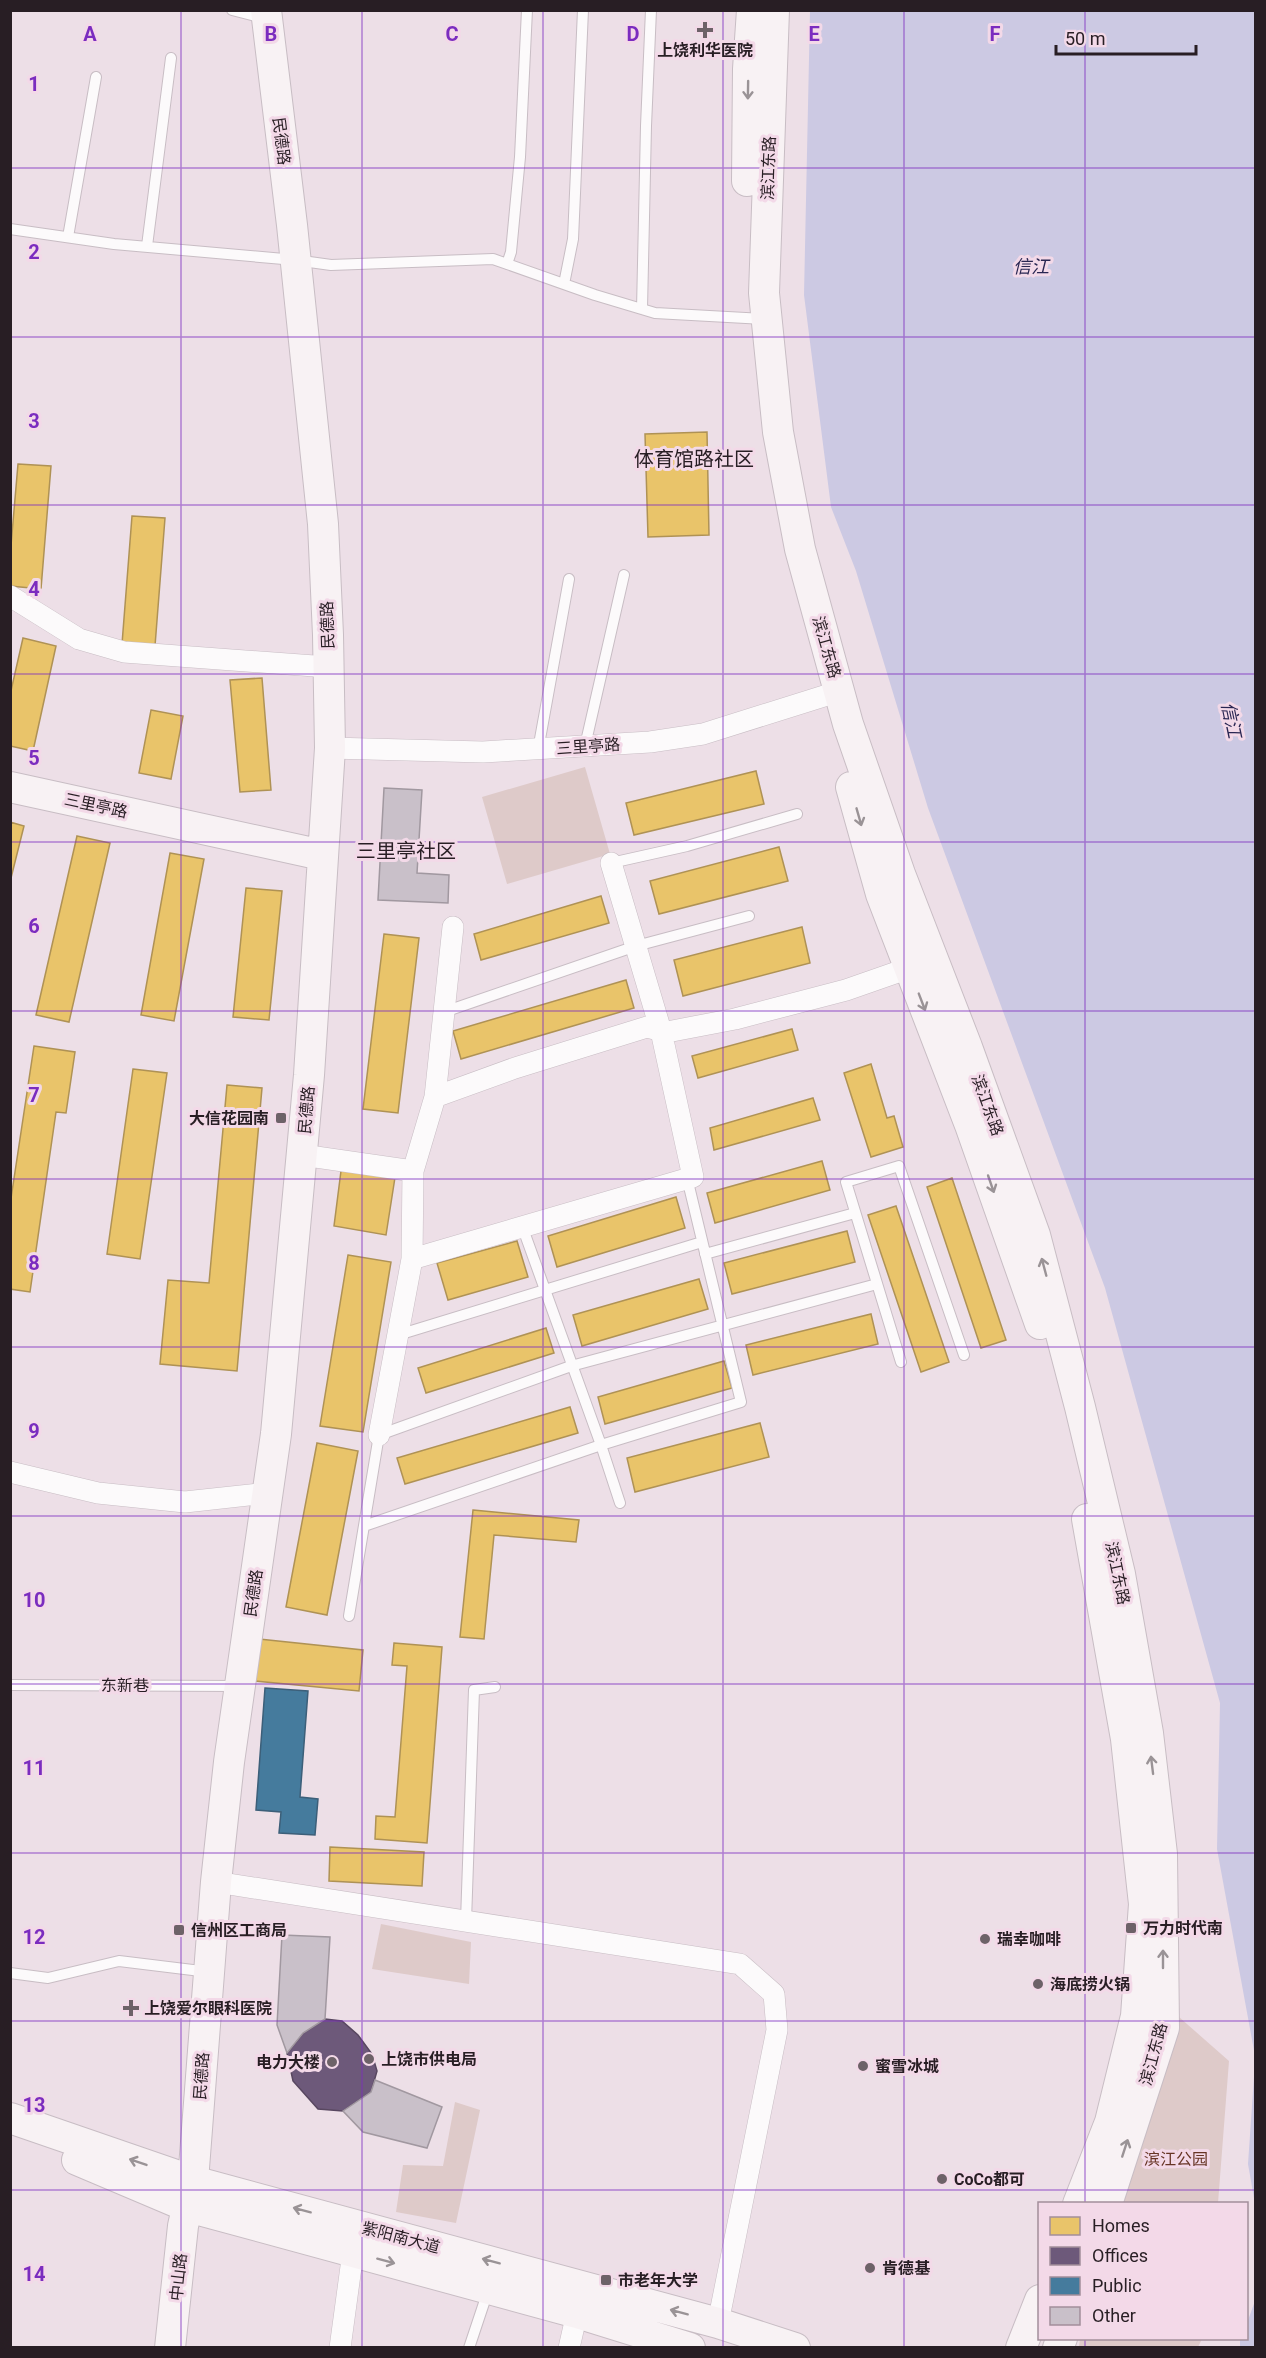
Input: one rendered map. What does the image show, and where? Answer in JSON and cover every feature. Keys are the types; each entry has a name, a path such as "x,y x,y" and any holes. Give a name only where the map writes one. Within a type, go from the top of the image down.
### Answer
{"main road":[{"name":"滨江东路","path":"752,10 748,69 746,247 759,319 760,434 781,551 832,693 881,894 970,1125 1042,1328 1089,1527 1126,1739 1144,1904 1136,2016 1110,2122 1079,2202"},
{"name":"滨江东路","path":"759,319 764,293 774,10"},
{"name":"民德路","path":"190,2194 216,1882 240,1686 276,1434 309,1075 330,748 323,524 266,15"},
{"name":"滨江东路","path":"832,693 848,724 900,874 967,1047 1035,1235 1080,1407 1117,1563 1134,1654 1148,1733 1162,1854 1164,2028 1108,2202"},
{"name":"三里亭路","path":"10,787 322,855"},
{"name":"紫阳南大道","path":"10,2118 190,2194 718,2323 795,2348"},
{"name":"紫阳南大道","path":"10,2132 353,2252 578,2313 690,2348"},
{"name":"中山路","path":"170,2348 183,2226 190,2194"},
{"path":"1021,2348 1038,2305"}],"street":[{"path":"10,596 79,639 124,652 328,667"},
{"name":"三里亭路","path":"330,748 483,752 650,742 703,734 832,693"},
{"path":"412,1259 693,1177 661,1031 611,863"},
{"path":"379,1435 412,1259 413,1171 435,1097 453,927"},
{"path":"435,1097 515,1068 647,1027 667,1032 735,1019 846,990 909,969"},
{"path":"302,1155 413,1171"},
{"path":"10,1472 98,1493 185,1502 267,1492"},
{"path":"216,1882 740,1964 774,1994 777,2030 718,2323"},
{"path":"340,2348 353,2252"},
{"path":"569,2348 578,2313"}],"lane":[{"path":"232,10 266,15"},
{"path":"507,264 511,252 520,157 526,10"},
{"path":"564,284 573,239 583,10"},
{"path":"642,309 651,10"},
{"path":"147,246 171,58"},
{"path":"68,237 96,77"},
{"path":"10,229 331,265 493,259 655,313 759,319"},
{"path":"585,746 624,574"},
{"path":"538,750 569,579"},
{"path":"611,863 687,846 797,814"},
{"path":"444,1012 636,946 749,916"},
{"path":"900,1362 846,1182 899,1166 964,1355"},
{"path":"364,1526 601,1445 741,1402 687,1179"},
{"path":"705,1254 855,1213"},
{"path":"522,1226 620,1503"},
{"path":"398,1335 702,1242"},
{"path":"349,1616 379,1435 571,1366 877,1284"},
{"name":"东新巷","path":"10,1685 240,1686"},
{"path":"465,1921 474,1690 495,1686"},
{"path":"10,1973 48,1978 119,1961 209,1972"},
{"path":"470,2348 488,2289"}],"green space":[{"path":"585,767 610,854 507,884 482,797"},
{"path":"381,1924 471,1942 469,1984 372,1969"},
{"name":"滨江公园","path":"1179,2017 1229,2061 1218,2202 1117,2202"},
{"path":"455,2102 480,2110 456,2223 396,2212 403,2165 443,2166"},
{"path":"1080,2340 1202,2340 1198,2347 1079,2347"}],"water":[{"name":"信江","path":"810,11 1255,11 1255,2056 1217,1849 1220,1703 1105,1288 928,808 856,571 831,507 804,295"},
{"path":"1255,2062 1255,2204 1248,2164"},
{"path":"1255,2301 1255,2347 1240,2347 1240,2340 1248,2340 1248,2320"}],"building: Homes":[{"path":"707,432 709,535 648,537 645,434"},
{"path":"18,464 51,466 41,589 10,586 10,557"},
{"path":"132,516 165,518 155,646 122,644"},
{"path":"23,638 56,646 33,751 10,746 10,695"},
{"path":"262,678 271,790 240,792 230,680"},
{"path":"151,710 183,716 171,779 139,773"},
{"path":"756,771 764,804 634,835 626,803"},
{"path":"10,822 24,826 10,882"},
{"path":"77,836 110,843 69,1022 36,1015"},
{"path":"779,847 788,881 659,914 650,881"},
{"path":"170,853 204,859 174,1021 141,1015"},
{"path":"246,888 282,891 269,1020 233,1017"},
{"path":"601,896 609,923 481,960 474,934"},
{"path":"802,927 810,963 683,996 674,960"},
{"path":"384,934 419,938 398,1113 363,1109"},
{"path":"626,980 634,1008 461,1059 453,1031"},
{"path":"792,1029 798,1050 698,1078 692,1056"},
{"path":"34,1046 75,1052 66,1113 56,1112 30,1292 10,1289 10,1205"},
{"path":"871,1064 887,1118 894,1116 903,1147 871,1157 844,1073"},
{"path":"133,1069 167,1073 140,1259 107,1254"},
{"path":"227,1085 262,1088 237,1371 160,1364 168,1280 209,1283"},
{"path":"813,1098 820,1120 714,1150 710,1128"},
{"path":"822,1161 830,1190 715,1223 707,1193"},
{"path":"342,1163 396,1171 386,1235 334,1226"},
{"path":"952,1178 1006,1340 981,1348 927,1187"},
{"path":"676,1197 685,1228 557,1267 548,1236"},
{"path":"896,1206 949,1362 921,1372 868,1215"},
{"path":"847,1231 855,1262 732,1294 724,1263"},
{"path":"517,1241 528,1277 448,1300 437,1263"},
{"path":"348,1255 391,1262 363,1432 320,1426"},
{"path":"699,1279 708,1309 582,1346 573,1315"},
{"path":"871,1314 878,1344 753,1375 746,1345"},
{"path":"546,1328 554,1353 426,1393 418,1368"},
{"path":"724,1361 732,1388 605,1424 598,1397"},
{"path":"570,1407 578,1433 405,1484 397,1458"},
{"path":"760,1423 769,1457 635,1492 627,1458"},
{"path":"317,1443 358,1451 327,1615 286,1607"},
{"path":"473,1510 579,1520 576,1542 494,1535 484,1639 460,1637"},
{"path":"259,1639 363,1650 359,1691 255,1681"},
{"path":"394,1643 442,1647 427,1843 375,1839 376,1816 395,1817 407,1666 392,1665"},
{"path":"330,1847 424,1852 422,1886 329,1881"}],"building: Offices":[{"name":"电力大楼","path":"325,2019 342,2021 358,2035 372,2054 377,2071 371,2092 343,2111 318,2109 293,2081 287,2053 303,2033"}],"building: Public":[{"path":"265,1688 308,1691 300,1797 318,1799 315,1835 279,1833 281,1812 256,1810"}],"building: Other":[{"path":"384,788 422,790 417,873 449,875 448,903 378,900"},
{"path":"282,1935 330,1937 325,2019 303,2033 287,2053 277,2025"},
{"path":"375,2080 442,2107 427,2148 363,2132 343,2111 371,2092"}],"place":[{"name":"上饶利华医院","path":"705,30"},
{"name":"大信花园南","path":"281,1118"},
{"name":"万力时代南","path":"1131,1928"},
{"name":"信州区工商局","path":"179,1930"},
{"name":"瑞幸咖啡","path":"985,1939"},
{"name":"海底捞火锅","path":"1038,1984"},
{"name":"上饶爱尔眼科医院","path":"131,2008"},
{"name":"上饶市供电局","path":"369,2059"},
{"name":"电力大楼","path":"332,2062"},
{"name":"蜜雪冰城","path":"863,2066"},
{"name":"CoCo都可","path":"942,2179"},
{"name":"肯德基","path":"870,2268"},
{"name":"市老年大学","path":"606,2280"}],"district":[{"name":"体育馆路社区","path":"694,459"},
{"name":"三里亭社区","path":"406,851"}]}
